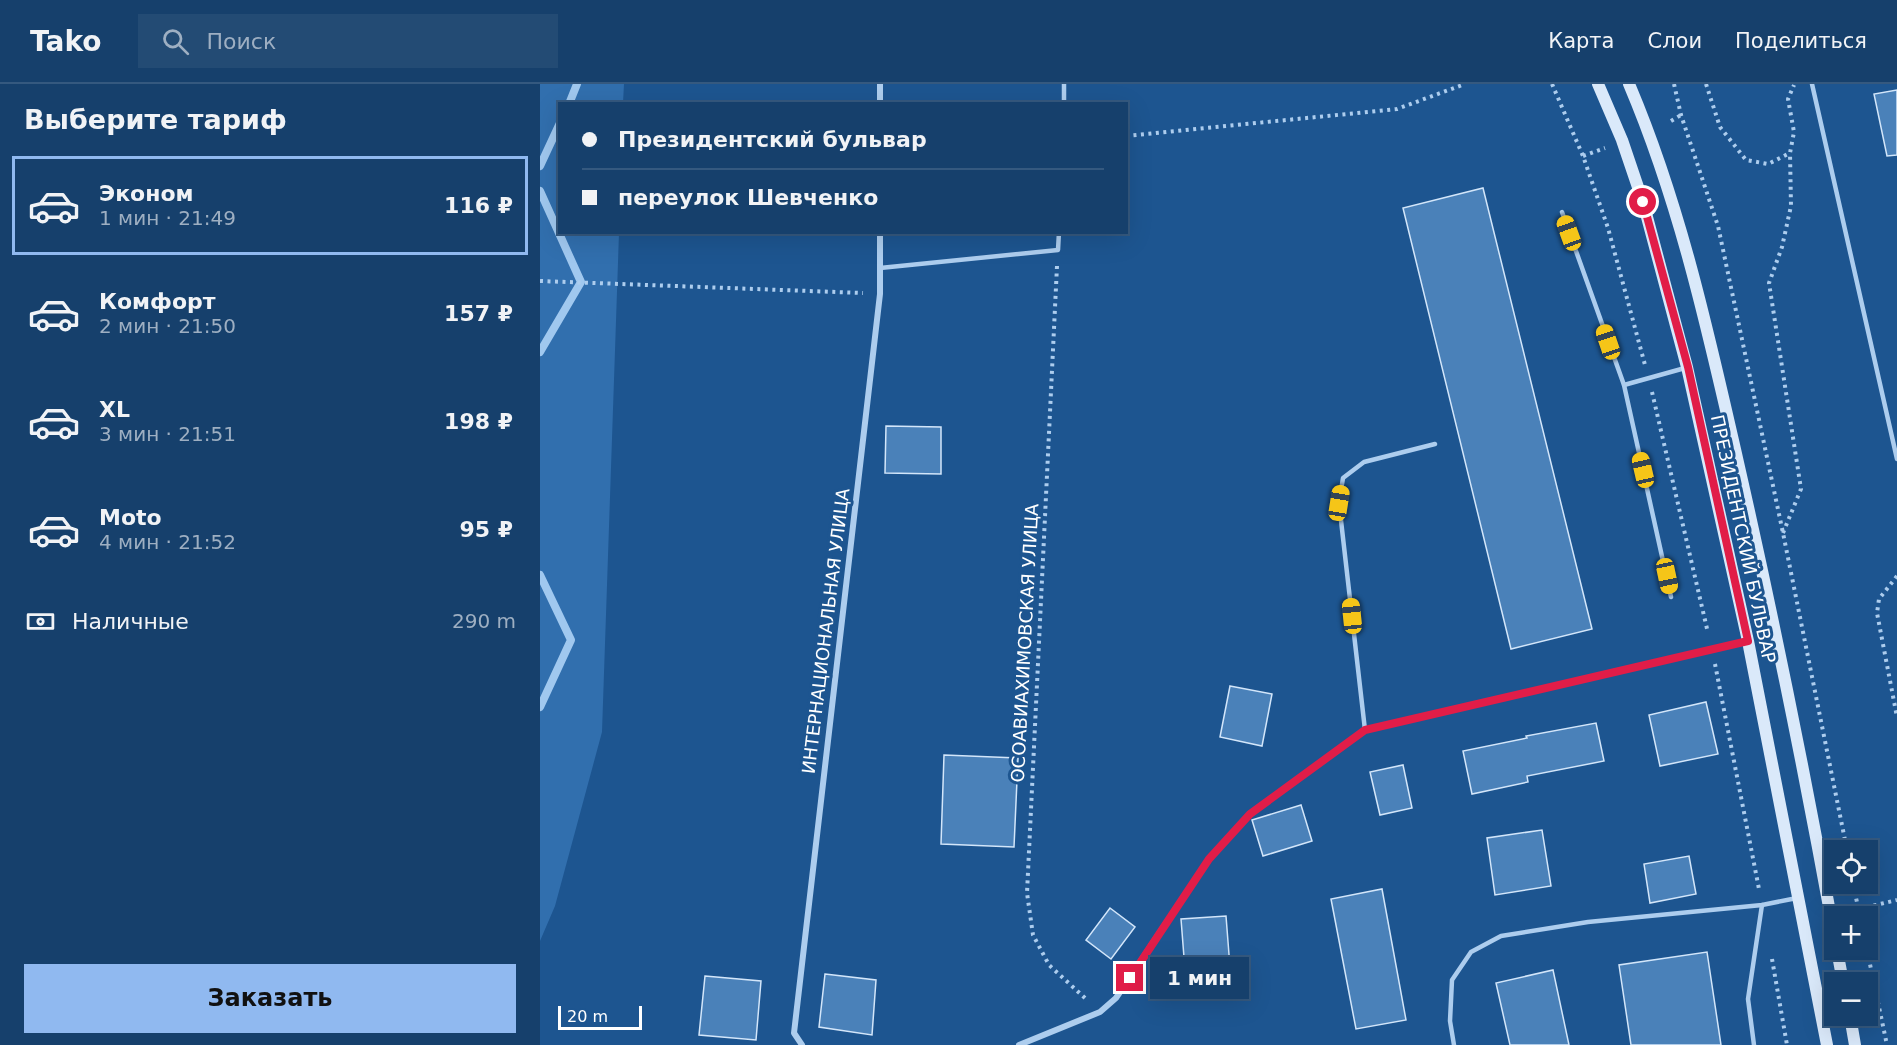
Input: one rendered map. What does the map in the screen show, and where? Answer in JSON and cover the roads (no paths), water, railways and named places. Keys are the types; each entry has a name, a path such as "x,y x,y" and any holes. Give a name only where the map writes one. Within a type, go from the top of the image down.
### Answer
{"main road":[{"name":"ПРЕЗИДЕНТСКИЙ БУЛЬВАР","path":"1598,84 1622,140 1643,202 1688,367 1748,641 1800,897 1827,1045"},
{"name":"ПРЕЗИДЕНТСКИЙ БУЛЬВАР","path":"1629,84 1668,188 1711,346 1768,594 1829,906"},
{"path":"1852,1026 1855,1045"}],"street":[{"path":"880,84 880,102"},
{"name":"ИНТЕРНАЦИОНАЛЬНАЯ УЛИЦА","path":"802,1045 794,1033 880,294 880,234"},
{"path":"1019,1045 1100,1012 1116,998 1209,859 1250,814 1365,730 1748,641"}],"lane":[{"path":"1064,84 1064,102"},
{"path":"1812,84 1897,459"},
{"path":"1562,212 1624,385 1671,597"},
{"path":"880,268 1058,250 1059,234"},
{"path":"1624,385 1688,367"},
{"path":"1365,730 1339,503 1343,478 1364,462 1435,444"},
{"path":"1454,1045 1450,1021 1452,980 1471,952 1501,936 1588,922 1762,905 1800,897"},
{"path":"1754,1045 1748,999 1762,905"}],"waterway":[{"path":"570,102 577,84"},
{"path":"540,166 558,127"},
{"path":"540,191 558,231"},
{"path":"540,352 581,282 559,234"},
{"path":"540,575 571,640 540,707"}]}
